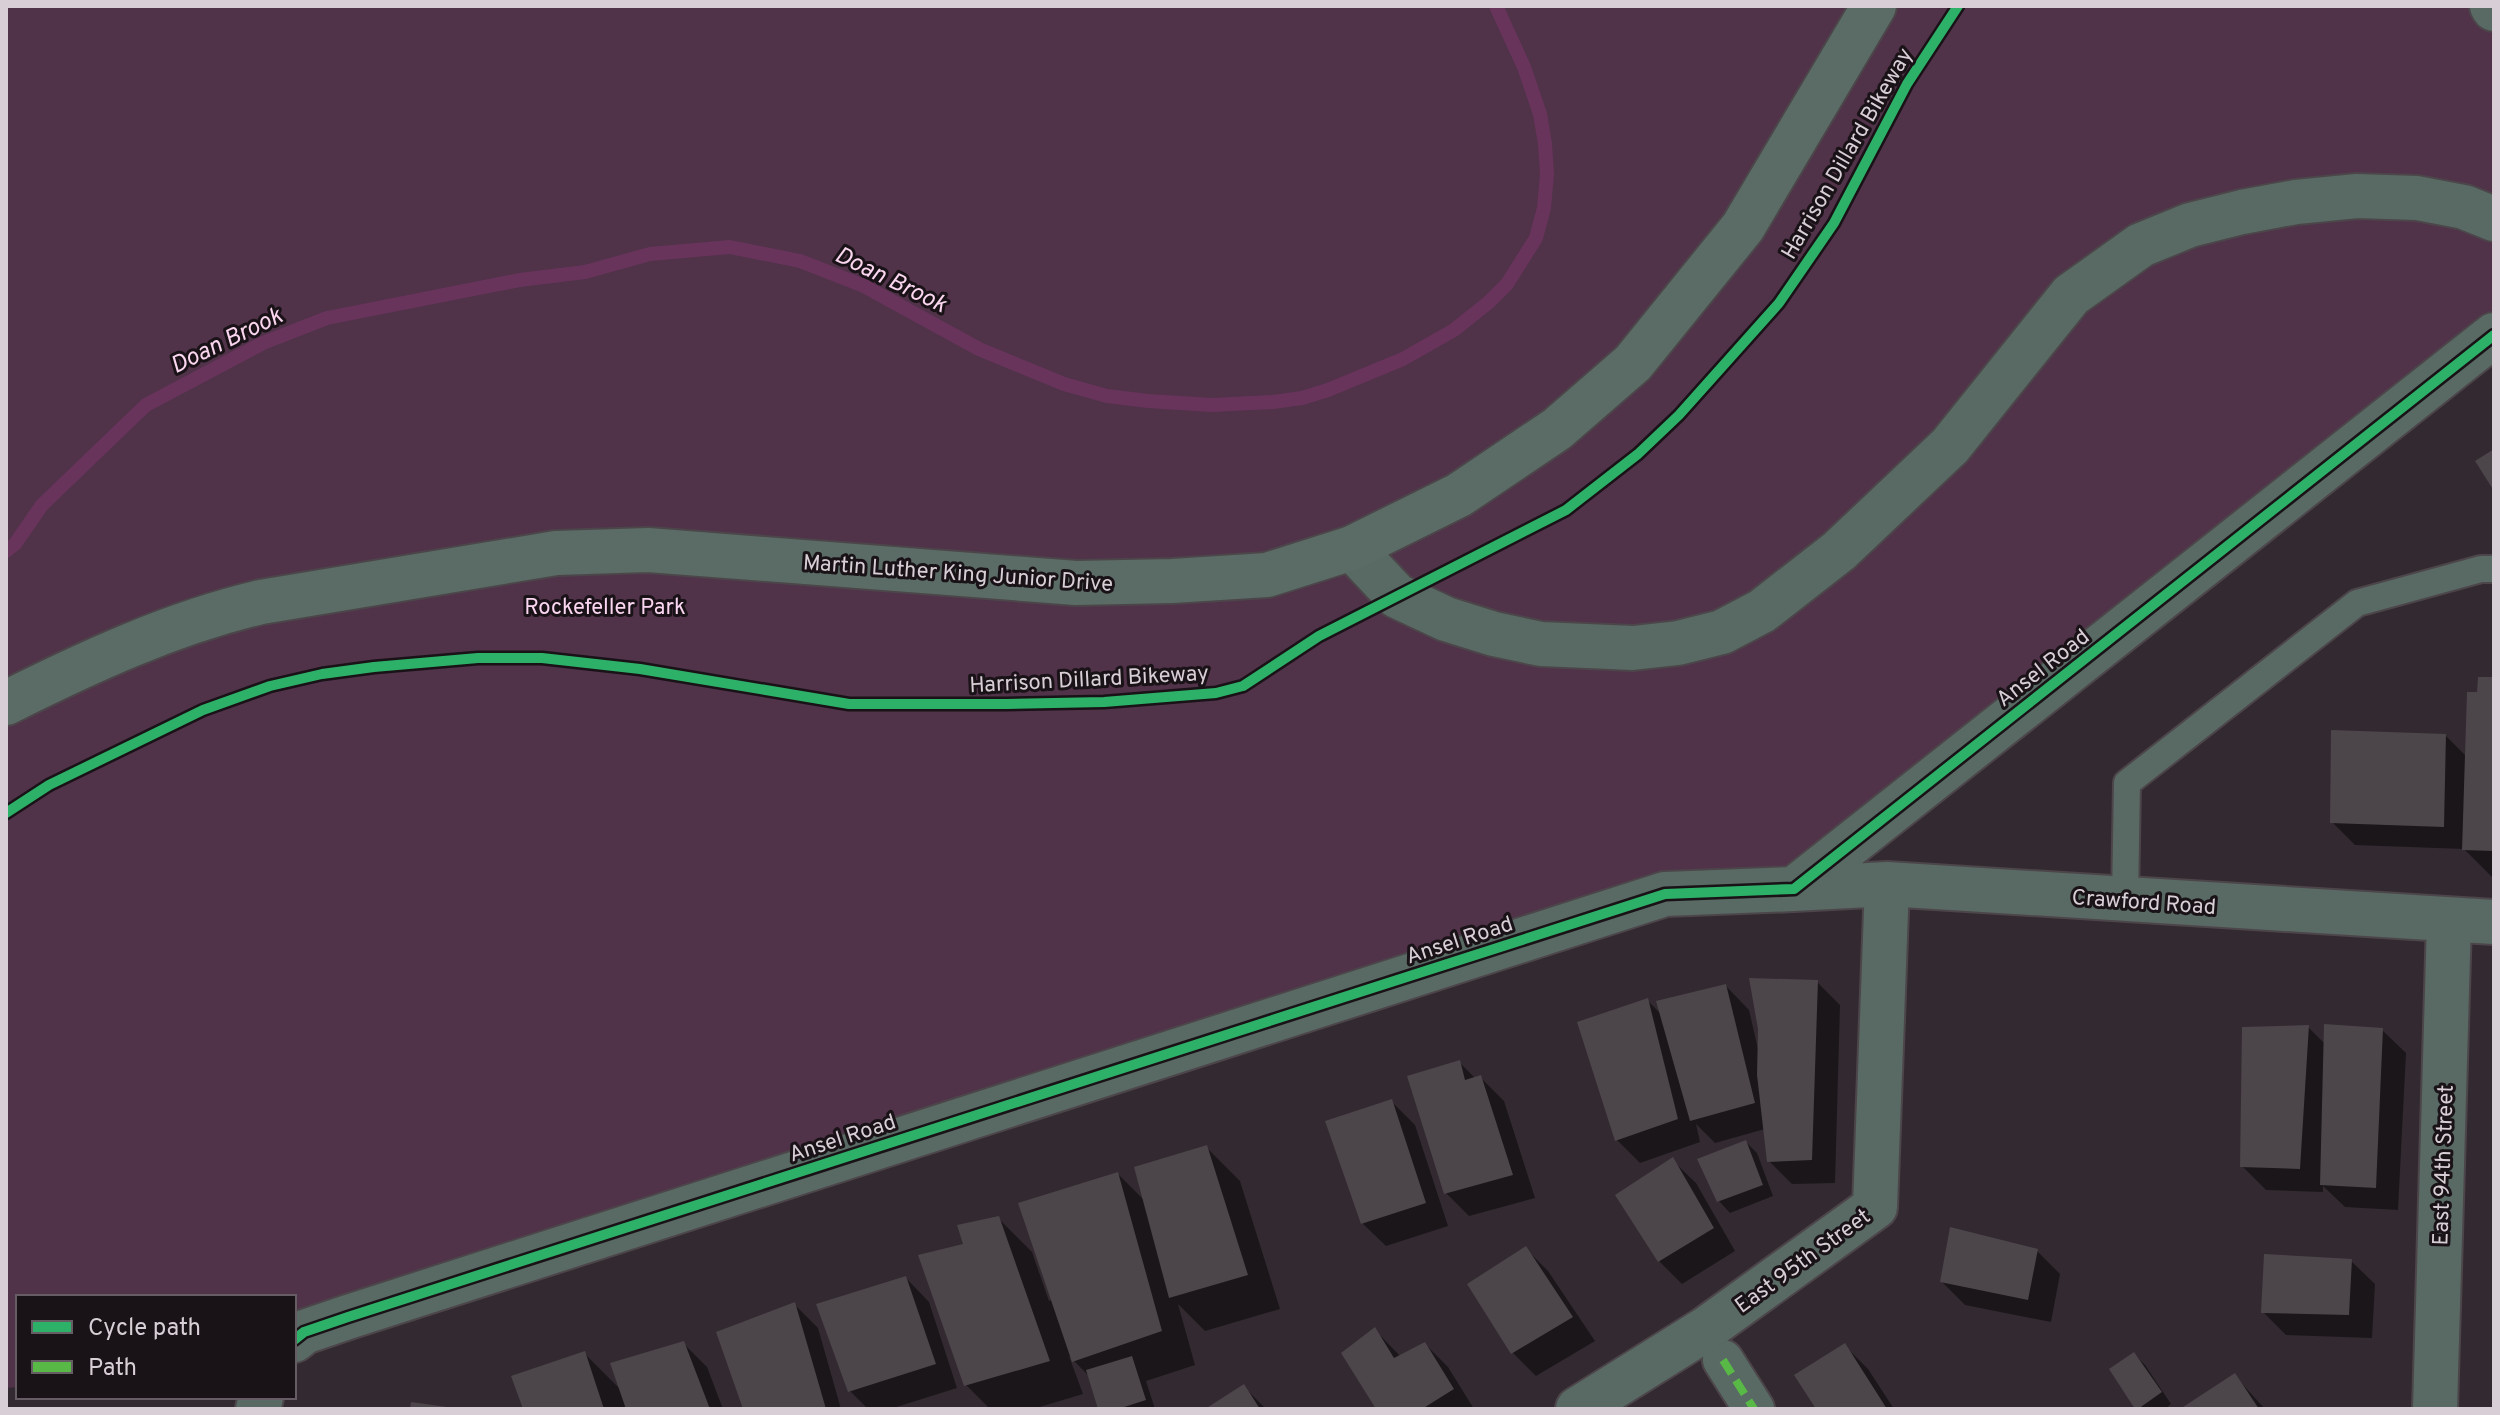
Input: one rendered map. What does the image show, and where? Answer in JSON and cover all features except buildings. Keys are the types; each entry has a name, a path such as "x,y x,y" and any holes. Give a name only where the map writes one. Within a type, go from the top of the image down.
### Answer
{"main road":[{"name":"Martin Luther King Junior Drive","path":"6,703 84,665 214,613 305,594 556,553 648,550 1076,583 1267,575 1352,548 1459,495 1557,429 1633,363 1743,227 1874,6"}],"street":[{"path":"1352,548 1397,596 1446,619 1494,634 1541,644 1633,648 1678,643 1722,632 1762,611 1839,551 1950,446 2071,295 2141,245 2190,225 2242,212 2296,202 2357,196 2417,198 2464,207 2494,219"},
{"name":"Ansel Road","path":"296,1338 304,1332 348,1317 1665,894 1794,889 2494,335"},
{"name":"Crawford Road","path":"1794,889 1887,884 2494,922"},
{"name":"East 95th Street","path":"1578,1409 1706,1329 1875,1207 1887,884"},
{"name":"East 94th Street","path":"2435,1409 2449,921"},
{"path":"1723,1360 1754,1409"}],"lane":[{"path":"2125,900 2127,783 2357,603 2481,569 2494,569"}],"green space":[{"name":"Rockefeller Park","path":"6,6 2494,6 2494,324 1794,889 1665,894 296,1339 296,1295 16,1295 16,1387 6,1388"}],"waterway":[{"name":"Doan Brook","path":"6,551 15,544 42,505 146,405 263,343 327,318 520,280 585,272 650,254 730,247 800,261 864,286 979,349 1064,384 1107,396 1212,405 1273,402 1328,390 1403,359 1454,330 1507,284 1536,238 1544,208 1547,174 1540,114 1524,67 1496,6"}],"marked path":[{"path":"1723,1360 1754,1409"}],"cycle path":[{"name":"Harrison Dillard Bikeway","path":"6,813 49,785 203,710 270,686 322,674 374,667 478,658 542,658 640,669 849,704 1104,702 1216,693 1243,686 1319,636 1566,510 1638,454 1679,415 1779,303 1834,223 1907,84 1958,6"},
{"path":"296,1338 304,1332 348,1317 1665,894 1794,889 2494,335"}]}
